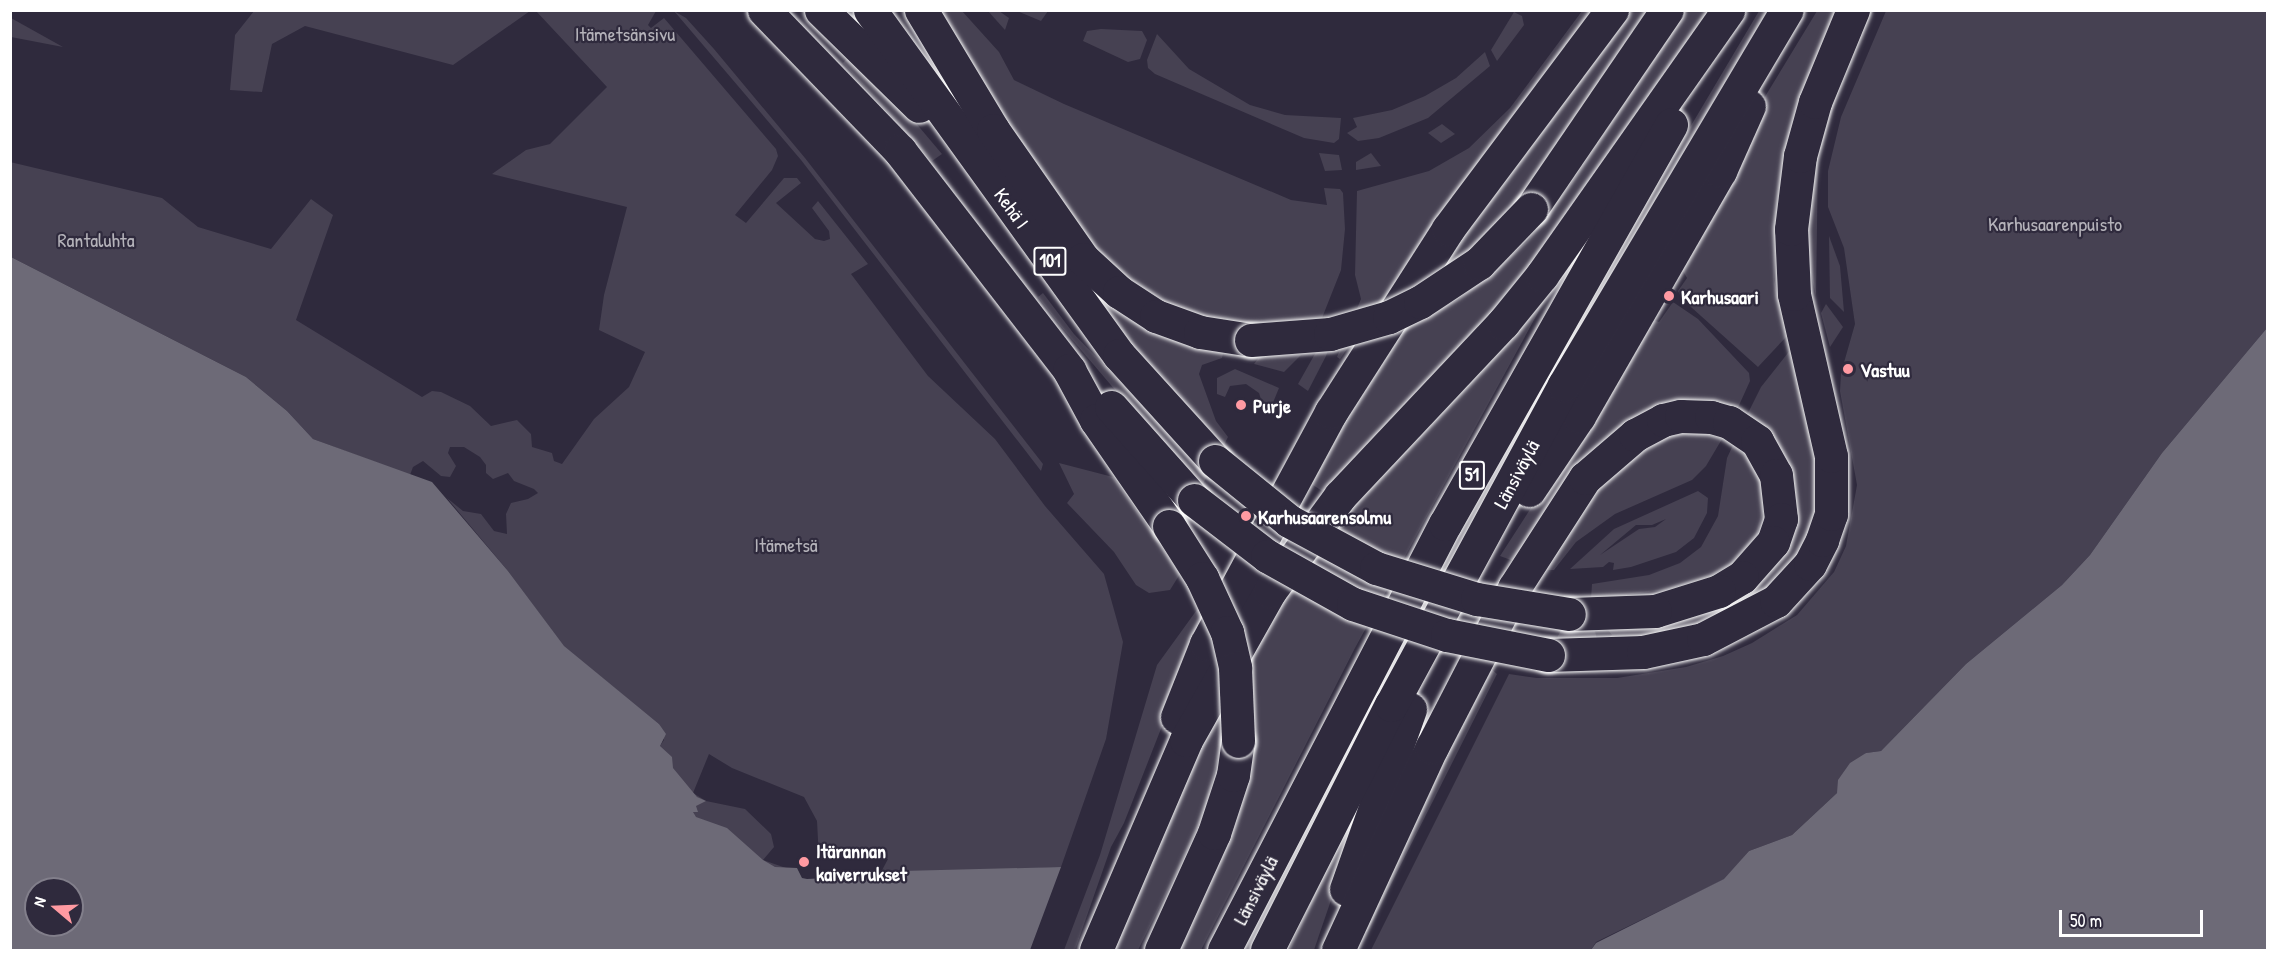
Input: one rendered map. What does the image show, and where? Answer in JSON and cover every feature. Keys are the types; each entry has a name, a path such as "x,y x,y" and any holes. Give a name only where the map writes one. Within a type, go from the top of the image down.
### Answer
{"highway":[{"name":"101","path":"764,10 900,151 1069,370"},
{"path":"821,10 877,62 914,104 946,117"},
{"name":"Kehä I","path":"870,10 1119,355 1160,401 1215,461 1289,520 1376,568 1477,599 1569,614 1655,611 1719,591 1743,577 1773,542 1781,519 1781,495 1768,455 1744,431 1711,417 1663,420 1635,435 1585,478 1564,507 1514,588 1432,747 1338,951"},
{"path":"898,10 993,130 1083,259 1119,292 1178,326 1251,340 1330,334 1389,317 1420,302 1479,263 1531,209 1667,10"},
{"path":"921,10 993,130"},
{"path":"1089,951 1206,644 1330,412 1448,229 1612,10"},
{"path":"1096,951 1186,740 1270,591 1340,496 1503,323 1542,275 1728,10"},
{"name":"Länsiväylä","path":"1224,951 1445,524 1624,205 1740,10"},
{"path":"1324,951 1396,744 1428,670 1509,521 1579,416 1720,171 1773,60 1789,10"},
{"name":"Länsiväylä","path":"1267,951 1391,705 1564,385 1789,10"},
{"path":"1069,370 1110,406 1194,501 1267,556 1353,604 1446,635 1548,656 1643,652 1703,639 1752,615 1792,586 1810,564 1831,514 1831,456 1794,294 1791,229 1800,156 1815,102 1853,10"},
{"path":"1069,370 1096,420 1202,578 1227,632 1235,668 1238,741 1233,775 1214,833 1161,951"}],"green space":[{"path":"1017,10 1048,11 1041,21"},
{"path":"254,11 530,11 453,65 305,26 272,44 262,92 230,90 235,35"},
{"name":"Itämetsä","path":"536,11 656,11 648,25 651,28 664,18 776,149 778,156 772,170 735,215 746,223 784,178 797,178 801,183 776,203 815,239 824,241 830,239 829,231 812,208 818,201 868,264 851,274 928,376 995,439 1045,506 1104,574 1123,642 1106,739 1061,867 847,877 863,872 880,874 888,859 853,851 819,859 817,821 804,797 732,768 709,754 693,793 706,801 745,809 771,834 774,847 763,860 786,868 770,913 647,765 664,740 659,724 564,647 508,571 447,498 463,511 481,514 494,531 507,534 506,514 511,503 528,499 538,493 534,489 514,481 508,473 493,479 486,473 486,465 480,457 464,447 450,447 448,453 456,466 450,477 441,476 423,461 413,467 410,475 313,439 287,411 246,377 11,257 10,162 162,198 198,227 271,249 311,199 333,215 296,320 422,397 432,391 441,392 470,406 491,426 517,420 531,434 532,447 552,453 554,461 562,464 594,419 629,387 645,352 599,330 604,295 627,207 492,174 526,150 550,144 607,87"},
{"path":"674,11 686,18 714,49 805,158 1043,464 1041,471 801,160"},
{"path":"933,11 962,11 999,52 1014,80 1064,104 1291,200 1327,205 1324,188 1340,189 1343,193 1345,229 1341,270 1322,318 1251,323 1213,319 1169,304 1122,274 1096,248 1022,147"},
{"path":"988,11 999,11 1009,18 1005,30"},
{"path":"1582,11 1596,11 1395,288 1368,318 1340,359 1337,357 1361,299 1355,275 1357,191 1429,171 1469,148 1510,108"},
{"path":"1621,11 1646,11 1522,197 1479,243 1439,273 1486,194"},
{"path":"1685,11 1708,11 1541,257 1327,494 1305,480 1390,333 1458,300 1527,242 1573,181"},
{"path":"1759,11 1767,11 1617,264 1400,654 1249,950 1240,950 1415,609 1584,306"},
{"path":"1817,11 1838,11 1781,179 1777,202 1774,280 1787,336 1758,367 1682,299 1678,291 1687,278 1682,269 1766,95"},
{"path":"1867,11 1873,11 1845,70 1818,159 1816,296 1807,256 1810,189 1816,144"},
{"name":"Karhusaarenpuisto","path":"1886,11 2267,11 2267,328 2162,453 2090,555 2062,585 1966,664 1881,751 1866,753 1837,793 1792,835 1749,851 1725,879 1596,942 1591,950 1371,950 1509,674 1537,678 1617,678 1686,667 1723,656 1752,643 1797,615 1834,572 1846,546 1857,485 1840,391 1841,373 1855,324 1844,248 1828,207 1828,171 1841,117"},
{"path":"1514,12 1522,16 1524,25 1497,61 1491,50"},
{"path":"11,18 63,47 11,37"},
{"path":"1101,29 1142,31 1147,40 1140,59 1128,62 1083,41 1087,31"},
{"path":"1157,34 1189,69 1250,105 1285,115 1341,118 1339,139 1334,143 1304,138 1155,74 1148,68 1147,60"},
{"path":"1485,52 1490,66 1428,118 1379,138 1358,141 1347,133 1357,127 1353,118 1392,110 1425,96 1456,78"},
{"path":"852,53 877,77 942,154 932,161 843,63"},
{"path":"1442,124 1455,134 1441,143 1428,133"},
{"path":"1319,153 1339,155 1342,170 1325,171"},
{"path":"1371,153 1381,166 1356,170 1356,162"},
{"path":"1829,236 1840,266 1844,312 1830,298"},
{"path":"1552,287 1355,648 1201,950 1177,950 1233,832 1248,785 1255,724 1253,684 1248,674 1222,741 1205,811 1138,950 1110,950 1189,758 1305,558"},
{"path":"1096,291 1152,330 1223,353 1222,358 1202,365 1199,374 1216,421 1228,437 1224,445 1140,355 1093,294"},
{"path":"1043,293 1074,334 1208,474 1200,490 1059,324 1038,297"},
{"path":"1673,302 1698,319 1749,373 1750,381 1736,412 1688,402 1519,563 1500,556 1652,320 1659,322"},
{"path":"1826,304 1843,327 1830,347 1821,313"},
{"path":"1791,349 1821,484 1807,545 1778,583 1734,613 1661,636 1608,638 1612,635 1608,630 1660,625 1724,606 1764,579 1789,545 1746,417 1761,387"},
{"path":"1328,350 1308,391 1298,384 1316,352"},
{"path":"1301,355 1284,372 1254,364 1260,356"},
{"path":"1235,369 1279,388 1272,405 1263,406 1259,393 1246,384 1230,386 1225,397 1217,394 1217,378"},
{"path":"1695,431 1722,439 1706,466 1692,480 1615,514 1576,542 1554,570 1544,570 1490,668 1497,674 1367,932 1363,931 1359,926 1442,748 1505,630 1562,532 1585,501 1623,465 1664,438"},
{"path":"1733,445 1749,459 1762,481 1765,504 1757,535 1731,564 1710,576 1665,590 1591,599 1592,584 1649,575 1680,563 1701,547 1718,516 1727,458"},
{"path":"1059,463 1113,477 1180,574 1170,590 1149,593 1136,585 1114,552 1067,503 1074,494"},
{"path":"1698,491 1708,498 1707,513 1694,538 1676,552 1631,567 1613,570 1614,563 1609,562 1603,567 1570,569 1614,529","holes":["1666,519 1655,527 1639,529 1600,555 1636,525 1652,525"]},
{"path":"1204,600 1199,632 1124,823 1111,847 1075,950 1064,950 1100,855 1157,665"},
{"path":"1561,630 1595,631 1598,644 1554,644"},
{"path":"1373,777 1314,950 1289,950 1336,847"}],"shaded area":[{"path":"11,257 246,377 287,411 313,439 432,482 508,571 564,646 659,724 666,734 660,746 672,757 673,768 697,797 706,801 696,806 698,812 693,812 696,817 727,828 763,860 775,867 797,868 802,878 807,879 847,877 863,872 1061,867 1030,950 11,950"},
{"path":"2267,328 2267,950 1591,950 1596,943 1724,879 1749,851 1792,835 1837,793 1838,780 1850,763 1866,753 1881,751 1966,664 2062,585 2090,555 2162,453"}],"place":[{"name":"Karhusaari","path":"1669,296"},
{"name":"Vastuu","path":"1848,369"},
{"name":"Purje","path":"1241,405"},
{"name":"Karhusaarensolmu","path":"1246,516"},
{"name":"Itärannan kaiverrukset","path":"804,862"}],"park label":[{"name":"Itämetsänsivu","path":"625,33"},
{"name":"Rantaluhta","path":"96,239"}]}
